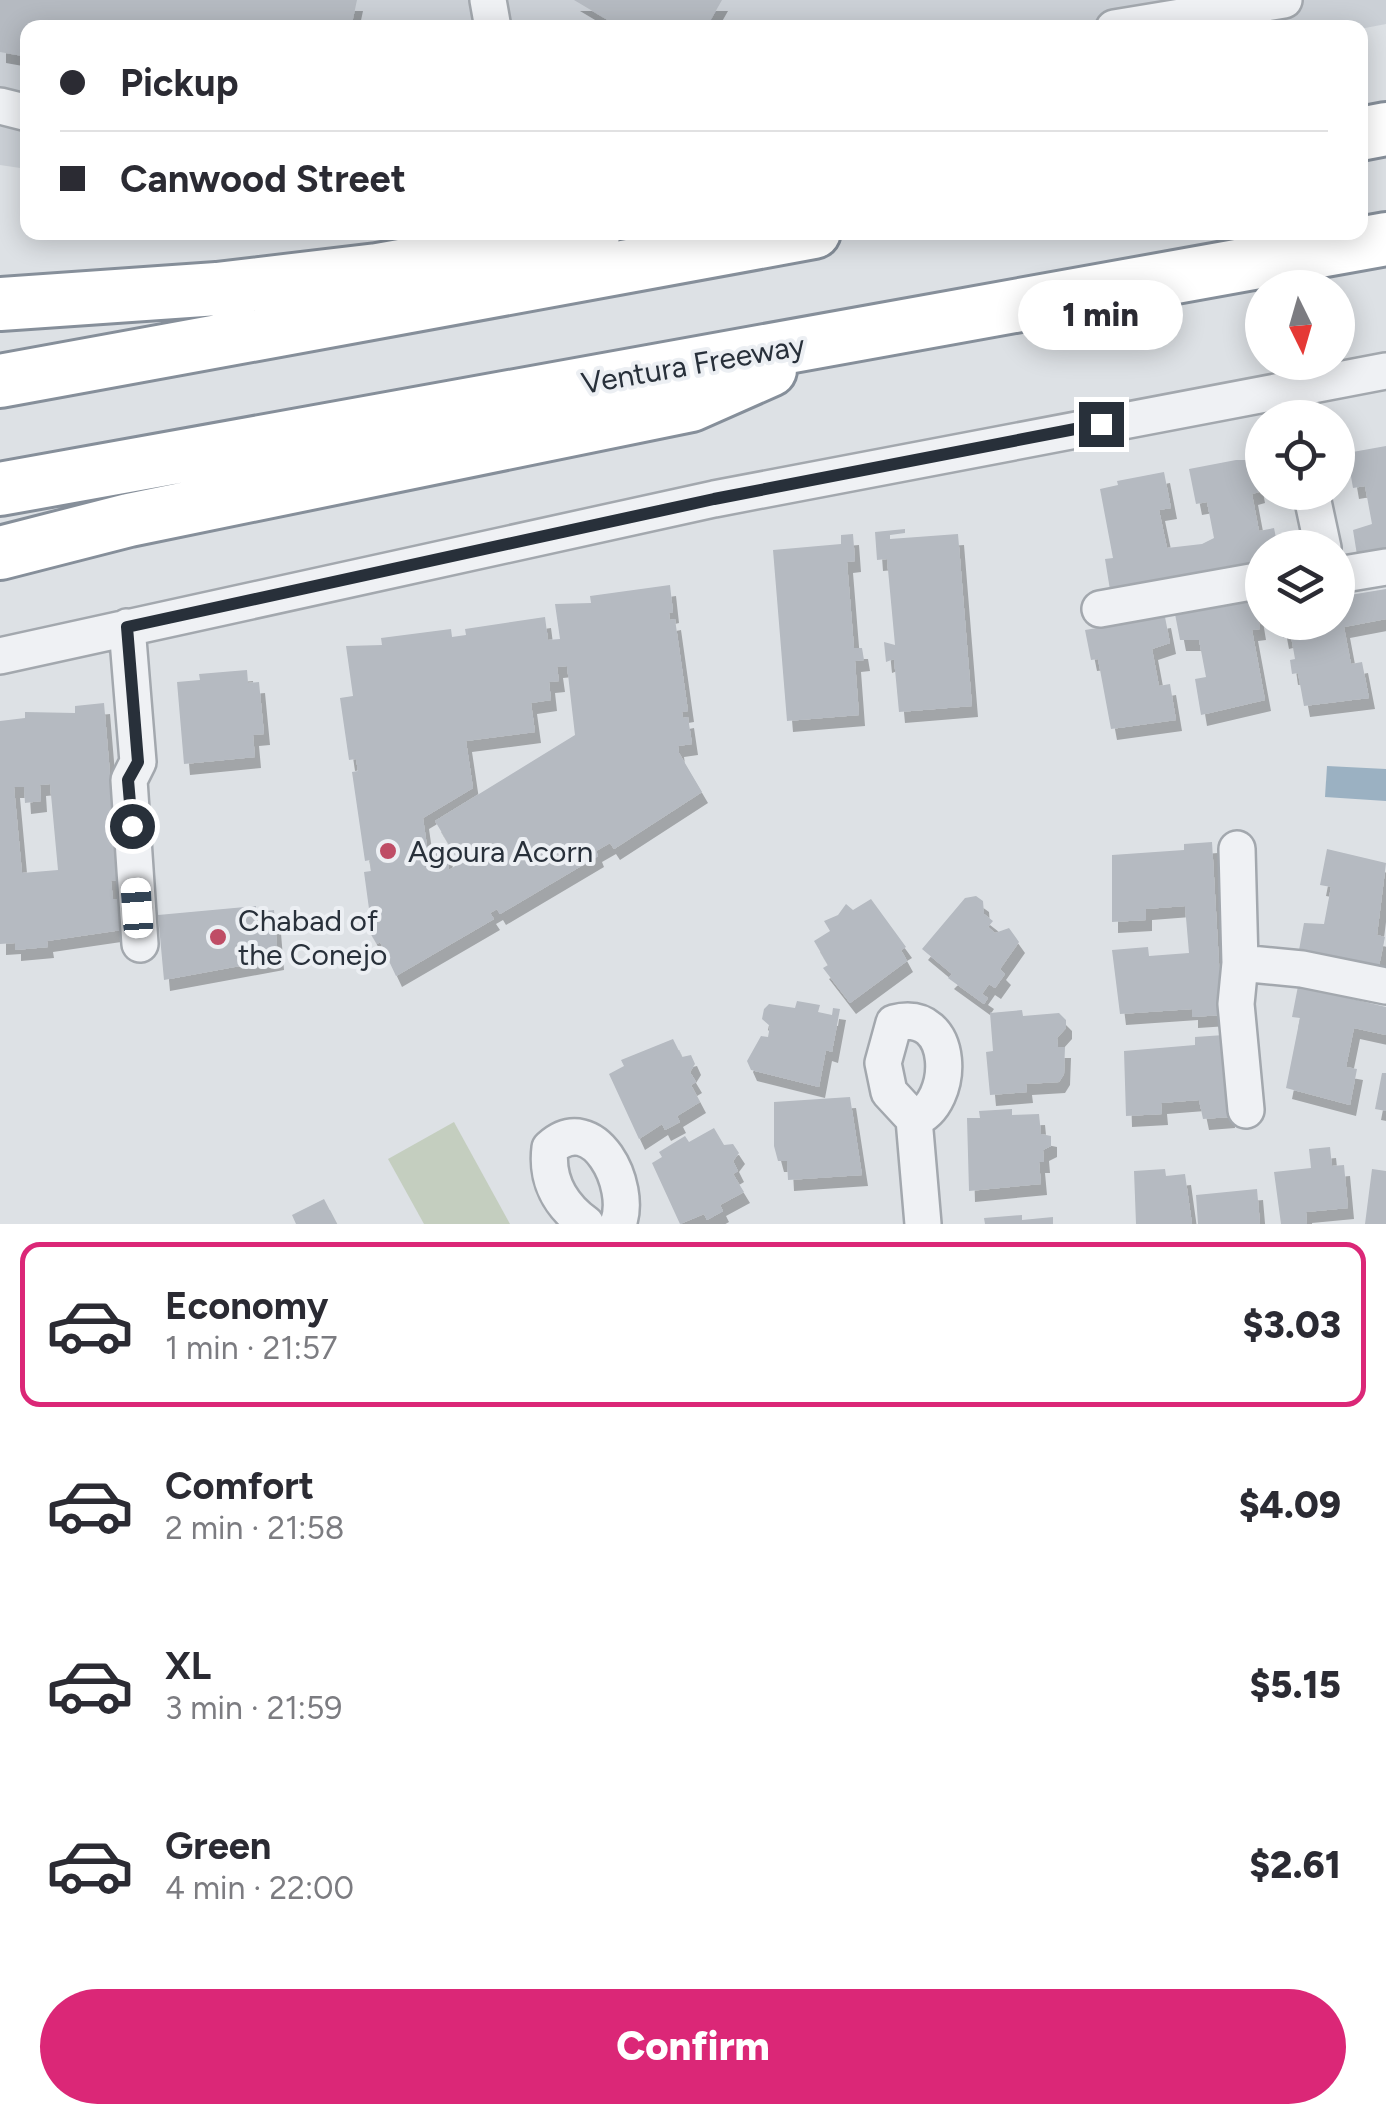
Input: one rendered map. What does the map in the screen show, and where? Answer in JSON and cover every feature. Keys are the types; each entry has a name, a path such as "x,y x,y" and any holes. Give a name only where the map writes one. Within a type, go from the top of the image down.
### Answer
{"highway":[{"path":"0,304 217,289 378,270 549,240"},
{"path":"0,381 770,240"},
{"name":"Ventura Freeway","path":"0,489 1386,240"},
{"path":"0,552 129,520 692,405 847,336"}],"street":[{"path":"1163,20 1284,0"},
{"path":"1300,400 1386,371"},
{"path":"0,656 714,499 1245,411"},
{"path":"1355,572 1386,566"},
{"path":"1100,609 1245,583"},
{"path":"127,627 138,762 128,780 140,944"},
{"path":"1237,849 1240,963 1236,1004 1246,1110"},
{"path":"1240,963 1302,969 1386,986"},
{"path":"914,1119 923,1224"},
{"path":"586,1224 560,1198 548,1169 550,1148 561,1138 581,1135 597,1144 610,1162 622,1201 618,1224"}],"shaded area":[{"path":"0,0 1386,0 1386,24 1368,27 1368,20 20,20 20,168 0,165"}],"green space":[{"path":"454,1122 510,1224 424,1224 388,1159"}],"water":[{"path":"1327,766 1386,769 1386,801 1325,797"}],"building":[{"path":"0,0 357,0 353,20 20,20 20,56 0,52"},
{"path":"574,0 722,0 711,20 608,20"},
{"path":"1386,446 1386,552 1357,555 1353,530 1372,524 1365,486 1355,488 1355,452"},
{"path":"1245,460 1245,510 1255,510 1259,530 1245,530 1245,565 1110,590 1105,559 1113,558 1100,489 1118,485 1117,481 1164,472 1171,508 1159,510 1167,548 1202,544 1214,538 1207,502 1196,504 1189,469"},
{"path":"905,529 905,533 890,535 890,539 958,534 972,706 899,712 894,659 886,662 884,642 895,645 887,559 877,560 875,532"},
{"path":"853,534 855,561 847,562 854,648 862,648 864,660 855,661 859,715 787,721 773,550 841,544 841,535"},
{"path":"670,585 670,620 675,619 688,711 682,712 683,718 688,717 692,744 678,746 679,753 702,792 614,849 610,843 596,851 598,856 500,914 497,909 490,913 494,919 396,976 380,942 377,944 363,920 370,916 364,872 371,871 370,860 365,861 352,772 358,771 356,759 349,760 340,698 353,696 346,646 382,645 381,638 451,629 452,637 466,635 465,629 545,617 548,640 560,639 555,604 591,603 590,596","holes":["567,666 575,735 435,821 460,863 449,870 446,851 428,853 423,818 473,788 466,741 535,732 531,703 551,700 549,682 559,681 557,667"]},
{"path":"1386,589 1386,619 1355,625 1355,594"},
{"path":"1245,601 1245,640 1254,640 1265,700 1201,715 1195,679 1206,677 1199,640 1180,640 1175,614"},
{"path":"1165,617 1170,643 1152,649 1159,686 1170,684 1176,720 1111,729 1098,659 1091,660 1085,630"},
{"path":"1292,640 1346,640 1351,664 1362,662 1369,698 1304,706 1298,673 1292,674 1290,660 1295,659"},
{"path":"247,670 248,683 259,682 264,734 253,735 255,757 184,764 177,682 200,680 199,674"},
{"path":"104,703 119,880 111,881 113,899 119,899 122,930 47,941 48,947 15,950 15,943 0,944 0,721 25,718 25,712 75,713 75,706","holes":["50,784 58,870 22,873 14,787 24,787 25,803 41,801 40,785"]},
{"path":"1212,842 1222,1015 1192,1017 1192,1009 1120,1014 1112,950 1148,947 1149,956 1189,953 1185,906 1146,909 1146,920 1112,922 1112,855 1184,850 1184,844"},
{"path":"1327,849 1386,863 1377,935 1385,937 1379,966 1299,950 1304,923 1324,924 1331,887 1320,885"},
{"path":"976,896 983,901 984,914 993,921 988,927 995,933 1009,928 1019,942 1000,969 1005,974 995,988 989,984 982,994 988,998 984,1004 948,978 952,974 922,949 965,898"},
{"path":"871,899 906,947 901,950 907,961 850,1003 823,968 828,965 814,941 830,931 824,921 838,915 846,904 853,910"},
{"name":"Chabad of the Conejo","path":"256,906 256,912 274,910 278,959 164,980 158,915"},
{"path":"1298,986 1386,1007 1386,1035 1354,1028 1346,1067 1357,1069 1350,1105 1286,1088 1300,1018 1292,1017"},
{"path":"797,1001 820,1005 818,1012 832,1015 833,1008 840,1009 832,1052 826,1050 819,1087 751,1070 747,1061 761,1036 768,1037 770,1026 762,1019 764,1009 769,1004 795,1008"},
{"path":"1022,1010 1023,1016 1059,1013 1066,1020 1066,1028 1057,1038 1058,1047 1065,1047 1064,1074 1059,1082 1026,1084 1027,1092 990,1095 986,1052 993,1051 990,1013"},
{"path":"1224,1035 1229,1117 1203,1119 1199,1100 1161,1103 1162,1114 1126,1116 1124,1051 1195,1045 1195,1037"},
{"path":"673,1039 682,1057 691,1055 695,1064 690,1072 696,1082 691,1085 700,1102 677,1116 680,1122 665,1130 662,1124 639,1139 609,1074 624,1066 621,1060"},
{"path":"1382,1073 1386,1073 1386,1111 1375,1109"},
{"path":"850,1097 862,1175 788,1180 787,1161 778,1161 774,1146 774,1102"},
{"path":"1012,1109 1012,1115 1039,1114 1041,1134 1051,1136 1051,1146 1043,1150 1044,1162 1039,1162 1041,1184 969,1191 967,1118 980,1118 979,1111"},
{"path":"714,1128 724,1145 733,1144 739,1153 733,1161 738,1171 733,1174 744,1192 720,1205 723,1211 707,1220 704,1214 680,1224 652,1163 662,1157 659,1152 685,1136 689,1142"},
{"path":"1330,1147 1332,1166 1344,1165 1348,1208 1306,1212 1307,1224 1281,1224 1274,1172 1311,1168 1309,1149"},
{"path":"1165,1169 1166,1176 1185,1174 1192,1224 1136,1224 1134,1171"},
{"path":"1372,1169 1386,1171 1386,1224 1365,1224"},
{"path":"1257,1189 1260,1224 1198,1224 1196,1195"},
{"path":"324,1199 337,1224 296,1224 292,1215"},
{"path":"1022,1215 1022,1220 1053,1217 1053,1224 985,1224 984,1218"}],"place":[{"name":"Agoura Acorn","path":"388,851"},
{"name":"Chabad of the Conejo","path":"218,937"}],"route":[{"path":"132,826 128,780 138,762 127,627 714,499 1101,424"}]}
